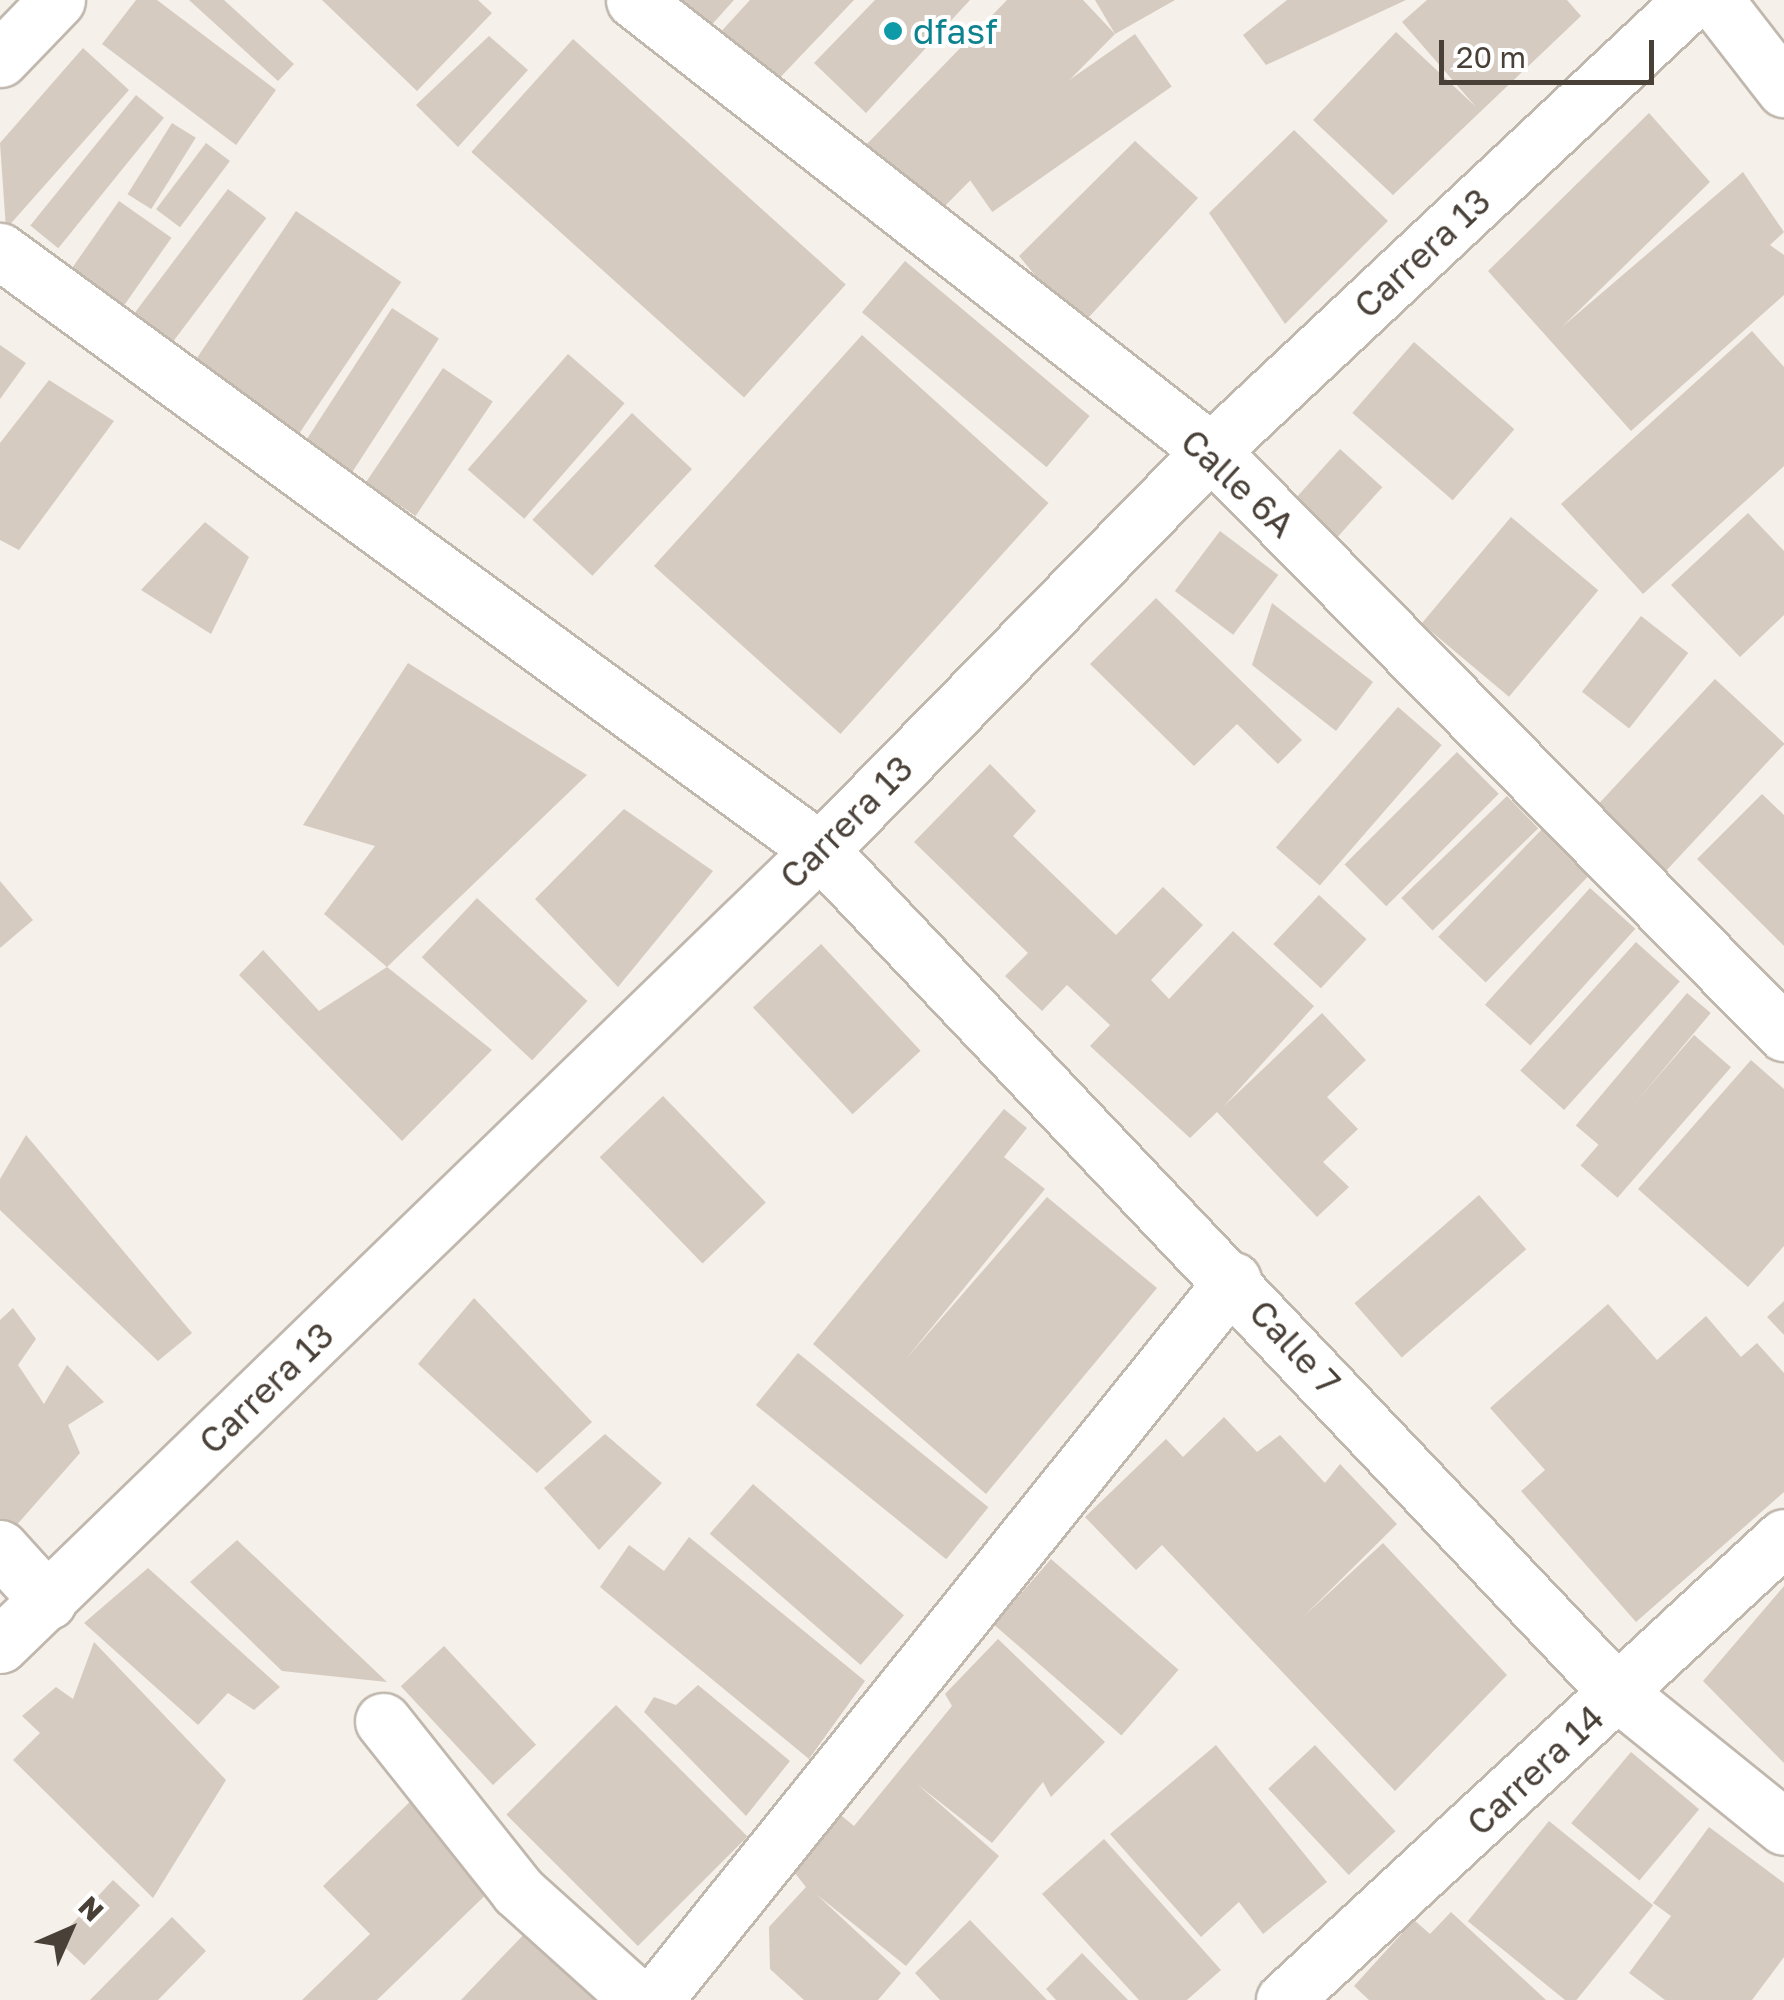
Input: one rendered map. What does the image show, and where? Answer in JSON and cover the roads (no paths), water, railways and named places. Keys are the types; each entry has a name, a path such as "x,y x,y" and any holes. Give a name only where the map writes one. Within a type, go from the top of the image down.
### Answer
{"street":[{"path":"0,59 57,0"},
{"name":"Calle 6A","path":"634,0 1211,451 1784,1032"},
{"name":"Carrera 13","path":"0,1645 820,850 1211,451 1692,0"},
{"path":"1714,0 1784,89"},
{"name":"Calle 7","path":"0,251 820,850 1233,1280 1618,1693 1784,1827"},
{"path":"654,2000 1233,1280"},
{"name":"Carrera 14","path":"1284,2000 1784,1538"},
{"path":"0,1548 48,1600"},
{"path":"383,1722 518,1891 639,2000"}],"place":[{"name":"dfasf","path":"893,31"}]}
